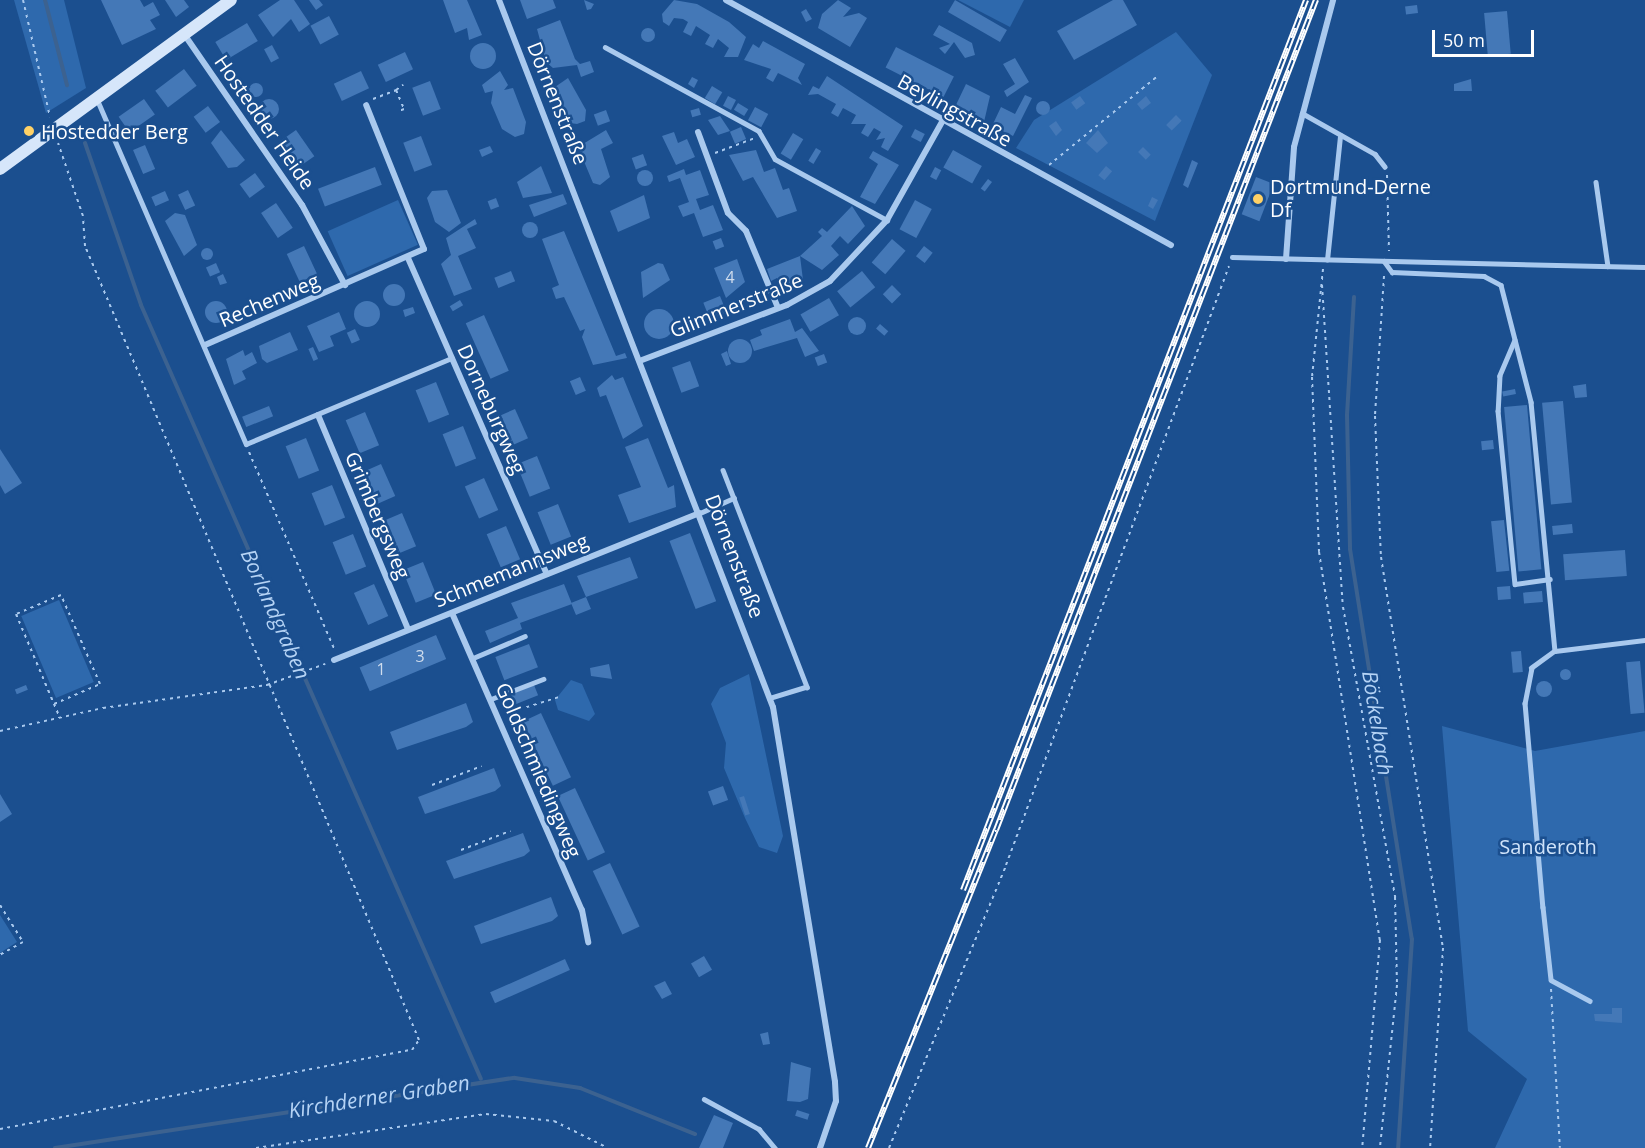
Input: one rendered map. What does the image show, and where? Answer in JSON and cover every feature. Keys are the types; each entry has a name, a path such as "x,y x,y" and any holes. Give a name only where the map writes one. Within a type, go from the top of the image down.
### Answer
{"main road":[{"path":"0,168 231,0"}],"street":[{"name":"Dörnenstraße","path":"499,0 642,360 770,698 835,1082 836,1101 820,1148"},
{"name":"Beylingstraße","path":"726,0 1037,175 1171,245"},
{"path":"1286,259 1294,147 1333,0"},
{"name":"Hostedder Heide","path":"184,34 316,231 345,285"},
{"path":"365,104 424,244 408,258"},
{"name":"Glimmerstraße","path":"642,360 778,308 830,281 887,220 942,122"},
{"path":"698,132 728,213 746,231 778,308"},
{"name":"Rechenweg","path":"205,345 408,258"},
{"name":"Dorneburgweg","path":"408,258 547,573"},
{"name":"Grimbergsweg","path":"318,415 408,629"},
{"name":"Schmemannsweg","path":"336,659 700,513"},
{"name":"Goldschmiedingweg","path":"452,613 582,910 588,942"}],"lane":[{"path":"605,46 763,135 775,159 887,220"},
{"path":"97,99 246,444 452,358"},
{"path":"1302,113 1375,154 1385,167"},
{"path":"1325,260 1340,136"},
{"path":"1596,182 1608,266"},
{"path":"1232,257 1645,267"},
{"path":"1386,261 1392,272 1484,276 1501,285 1531,402 1550,579 1555,651"},
{"path":"1515,340 1500,376 1498,411 1515,584 1550,579"},
{"path":"723,470 807,687 770,698"},
{"path":"700,513 734,498"},
{"path":"473,658 525,636"},
{"path":"1590,1001 1551,980 1525,703 1532,669 1555,651 1645,640"},
{"path":"491,699 543,679"},
{"path":"704,1099 759,1128 775,1148"}],"path":[{"path":"0,1129 412,1050 419,1040 267,685 85,246 83,216 53,130 23,0"},
{"path":"1037,175 1159,75"},
{"path":"365,104 403,86"},
{"path":"396,90 404,109 399,111"},
{"path":"707,156 763,135"},
{"path":"1385,167 1386,261 1375,416 1381,557 1443,948 1430,1148"},
{"path":"889,1148 1006,866 1232,257"},
{"path":"1325,260 1312,377 1319,552 1380,940 1362,1148"},
{"path":"1322,285 1343,607 1395,897 1397,985 1380,1148"},
{"path":"246,444 336,659"},
{"path":"54,704 100,684 61,595 16,614 59,716"},
{"path":"0,731 59,716 267,685 318,667"},
{"path":"498,716 559,697"},
{"path":"432,785 482,766"},
{"path":"461,850 510,831"},
{"path":"0,905 23,942 0,955"},
{"path":"1551,980 1560,1148"},
{"path":"256,1148 486,1114 554,1121 608,1148"}],"green space":[{"path":"14,0 64,0 86,88 46,113"},
{"path":"958,0 1024,0 1010,27"},
{"path":"1176,32 1212,75 1155,221 1016,148 1034,120"},
{"path":"398,200 418,245 348,276 328,231"},
{"path":"59,600 94,682 56,698 21,616"},
{"path":"749,674 783,836 777,853 759,847 745,818 724,768 726,743 711,704 720,688"},
{"path":"571,680 582,684 595,714 589,721 558,710 555,700"},
{"name":"Sanderoth","path":"1442,726 1535,751 1645,731 1645,1148 1495,1148 1527,1079 1468,1031"},
{"path":"0,915 17,942 0,953"}],"building":[{"path":"101,0 140,0 144,7 153,2 160,15 150,20 156,29 122,45"},
{"path":"165,0 184,0 189,7 176,17"},
{"path":"280,0 294,0 310,24 299,32 291,19 273,37 258,15"},
{"path":"309,0 319,0 323,5 316,10"},
{"path":"443,0 467,0 482,35 469,40 467,28 455,33"},
{"path":"520,0 553,0 556,8 527,19"},
{"path":"584,0 594,4 591,9 587,10"},
{"path":"674,0 697,4 729,22 746,37 738,57 724,57 729,48 718,39 713,48 705,44 710,35 696,26 691,36 683,32 688,22 683,19 674,18 669,26 663,22 662,14"},
{"path":"838,0 851,8 843,17 859,13 867,18 850,47 818,28 822,14"},
{"path":"955,0 1007,30 1000,42 948,12"},
{"path":"1113,0 1123,0 1137,25 1074,60 1057,31"},
{"path":"1417,5 1418,13 1406,14 1405,6"},
{"path":"806,9 812,19 806,22 801,12"},
{"path":"1507,11 1511,54 1488,56 1484,13"},
{"path":"329,16 339,35 320,44 310,26"},
{"path":"560,20 575,59 580,64 590,61 594,72 581,77 577,65 553,68 546,62 537,29"},
{"path":"247,23 258,41 226,60 215,42"},
{"path":"939,25 972,43 975,55 965,58 954,42 945,54 939,48 950,44 933,35"},
{"path":"645,28 651,28 655,35 651,42 645,42 641,38 641,32"},
{"path":"763,41 805,64 798,78 802,85 778,73 773,82 766,78 771,69 744,60 753,44 759,48"},
{"path":"483,43 492,47 496,56 492,65 483,69 474,65 470,56 474,47"},
{"path":"272,45 279,58 271,62 264,49"},
{"path":"896,47 954,77 943,97 886,67"},
{"path":"405,52 413,69 386,82 378,65"},
{"path":"1015,58 1029,82 1007,97 1004,91 1015,84 1003,64"},
{"path":"184,69 197,86 168,107 155,91"},
{"path":"361,71 369,88 342,101 334,84"},
{"path":"500,71 508,85 504,90 513,88 526,122 524,134 515,137 502,129 491,103 493,91 485,93 482,85"},
{"path":"827,76 903,126 888,151 881,147 885,138 876,140 881,132 874,128 868,137 861,133 866,124 851,124 856,115 843,108 838,117 831,113 836,104 818,94 808,95 813,86 819,89"},
{"path":"692,77 698,80 694,88 688,84"},
{"path":"568,78 586,110 585,121 577,124 570,123 555,87"},
{"path":"1471,79 1472,91 1454,91 1454,84"},
{"path":"430,81 441,109 423,116 412,88"},
{"path":"256,83 261,85 263,90 261,95 256,97 251,95 249,90 251,85"},
{"path":"966,84 990,96 984,122 955,107"},
{"path":"712,86 722,92 715,104 705,98"},
{"path":"1025,95 1032,98 1013,136 992,126 1001,107 1015,114"},
{"path":"728,96 736,100 731,110 723,106"},
{"path":"1080,96 1085,103 1076,110 1071,102"},
{"path":"1146,96 1151,103 1142,110 1137,104"},
{"path":"144,99 155,115 130,132 119,117"},
{"path":"265,99 273,99 279,105 279,113 273,119 265,119 259,113 259,105"},
{"path":"1043,101 1048,103 1050,108 1048,113 1043,115 1038,113 1036,108 1038,103"},
{"path":"738,103 748,109 744,116 734,110"},
{"path":"208,106 220,122 206,133 194,117"},
{"path":"755,107 768,114 761,127 748,120"},
{"path":"699,108 701,115 692,117 690,110"},
{"path":"606,110 610,121 598,126 594,114"},
{"path":"1176,115 1182,121 1172,131 1166,125"},
{"path":"720,116 730,131 718,135 708,120"},
{"path":"1056,121 1062,130 1056,136 1049,126"},
{"path":"741,127 746,139 735,144 730,132"},
{"path":"915,129 925,134 921,142 911,137"},
{"path":"221,130 245,160 237,167 228,168 211,143"},
{"path":"296,130 314,156 299,167 280,141"},
{"path":"606,130 613,143 601,149 610,177 600,185 593,183 578,147"},
{"path":"1098,130 1108,143 1097,153 1086,143"},
{"path":"674,132 678,143 687,139 695,157 676,165 662,136"},
{"path":"793,133 803,139 791,160 781,154"},
{"path":"421,136 432,165 414,172 403,143"},
{"path":"145,145 155,169 143,174 133,150"},
{"path":"490,146 493,152 482,157 479,150"},
{"path":"1143,147 1151,155 1146,160 1138,152"},
{"path":"816,148 821,151 813,164 808,161"},
{"path":"756,150 764,172 775,168 783,190 789,188 797,211 777,218 753,177 743,181 729,155"},
{"path":"953,150 982,166 972,183 943,167"},
{"path":"873,151 899,165 875,204 860,197 878,164 869,158"},
{"path":"643,154 647,165 636,169 632,158"},
{"path":"1192,160 1198,163 1188,188 1183,185"},
{"path":"541,166 552,193 523,198 517,182"},
{"path":"1106,166 1112,171 1104,180 1098,175"},
{"path":"375,167 382,185 325,207 318,189"},
{"path":"935,167 941,170 936,180 930,177"},
{"path":"684,169 686,175 700,170 709,195 696,199 700,210 713,205 723,230 703,237 694,213 683,217 678,206 689,202 680,178 669,182 667,176"},
{"path":"645,170 653,178 645,186 637,178"},
{"path":"255,173 265,187 250,198 240,184"},
{"name":"Dortmund-Derne Df","path":"1256,177 1274,184 1259,221 1242,214"},
{"path":"988,179 992,182 985,192 981,189"},
{"path":"188,190 195,205 185,210 178,195"},
{"path":"447,190 461,223 449,232 435,222 427,198 432,191"},
{"path":"165,191 169,200 155,206 151,197"},
{"path":"563,194 567,204 534,217 529,205"},
{"path":"644,195 650,218 618,232 610,211"},
{"path":"1152,197 1158,200 1153,209 1148,206"},
{"path":"496,198 499,206 491,210 488,201"},
{"path":"915,200 932,209 916,238 900,229"},
{"path":"276,203 293,228 278,238 261,213"},
{"path":"852,206 865,226 848,244 840,236 831,246 839,255 822,270 800,256 822,236 818,232 822,228 827,232"},
{"path":"175,213 185,215 197,245 184,256 165,221"},
{"path":"475,219 477,224 467,229 476,248 458,256 472,289 454,296 441,264 451,255 446,238"},
{"path":"527,222 533,222 538,230 536,236 527,238 522,233 522,227"},
{"path":"564,231 616,356 625,353 627,358 593,365 582,337 585,329 580,331 564,297 556,299 552,288 559,285 542,239"},
{"path":"721,238 724,246 716,250 713,241"},
{"path":"892,239 906,251 885,274 872,262"},
{"path":"304,246 317,274 300,282 287,254"},
{"path":"924,246 933,253 925,263 916,256"},
{"path":"209,248 213,254 209,260 205,260 201,252"},
{"path":"800,256 803,280 781,289 777,278 771,281 767,269"},
{"path":"737,259 745,282 726,298 714,268"},
{"path":"216,263 220,272 210,277 206,267"},
{"path":"658,263 663,264 670,280 643,298 641,272"},
{"path":"511,271 515,281 498,288 494,278"},
{"path":"862,271 875,287 850,307 837,291"},
{"path":"223,274 227,283 220,285 217,277"},
{"path":"390,284 398,284 405,291 405,299 398,306 390,306 383,299 383,291"},
{"path":"892,285 901,294 892,303 883,294"},
{"path":"720,296 727,313 710,319 703,303"},
{"path":"829,298 839,315 810,332 800,314"},
{"path":"460,300 463,305 453,311 450,306"},
{"path":"216,301 224,304 227,312 224,320 216,323 208,320 205,312 208,304"},
{"path":"367,301 376,305 380,314 376,323 367,327 358,323 354,314 358,305"},
{"path":"413,307 415,313 405,317 403,310"},
{"path":"659,309 665,310 673,318 673,330 665,338 659,339 653,338 645,330 644,324 645,318 653,310"},
{"path":"339,312 346,329 330,336 334,346 319,352 307,326"},
{"path":"484,315 509,371 491,379 466,323"},
{"path":"853,317 861,317 866,322 864,333 853,335 848,330 848,322"},
{"path":"790,319 795,332 802,328 819,351 805,357 797,338 754,351 750,340 762,335 760,330"},
{"path":"880,324 888,331 884,336 876,329"},
{"path":"355,329 360,340 352,344 347,333"},
{"path":"290,332 298,350 267,363 262,359 259,346"},
{"path":"735,339 745,339 752,346 752,356 745,363 735,363 728,356 728,346"},
{"path":"313,347 318,359 313,361 308,349"},
{"path":"243,350 245,356 252,352 257,363 242,371 246,379 234,385 226,359"},
{"path":"727,351 731,364 726,366 721,354"},
{"path":"824,354 827,362 818,366 815,358"},
{"path":"690,361 699,386 681,393 672,367"},
{"path":"612,375 615,380 623,377 643,426 623,439 606,395 600,397 597,388"},
{"path":"580,377 586,391 576,395 570,381"},
{"path":"436,382 449,414 429,423 416,390"},
{"path":"1586,384 1587,397 1575,398 1573,386"},
{"path":"1515,389 1516,394 1503,396 1502,391"},
{"path":"1563,401 1572,503 1551,504 1542,403"},
{"path":"1527,405 1541,569 1518,571 1504,407"},
{"path":"269,406 273,416 246,427 242,417"},
{"path":"515,409 528,438 509,447 496,418"},
{"path":"365,412 379,445 360,453 346,420"},
{"path":"463,426 476,458 456,467 443,434"},
{"path":"306,438 319,470 299,479 286,446"},
{"path":"648,438 668,488 674,485 676,507 629,523 618,495 641,487 625,447"},
{"path":"1493,440 1494,449 1482,450 1481,441"},
{"path":"0,449 22,483 5,494 0,485"},
{"path":"537,456 550,488 530,497 517,464"},
{"path":"381,464 395,496 376,505 362,473"},
{"path":"484,478 498,510 479,519 465,487"},
{"path":"332,485 345,517 325,526 312,493"},
{"path":"558,504 571,536 551,545 538,512"},
{"path":"402,513 416,546 397,554 383,521"},
{"path":"1504,520 1509,571 1496,572 1491,521"},
{"path":"1572,524 1573,533 1553,535 1552,526"},
{"path":"506,526 520,559 501,567 487,534"},
{"path":"690,533 716,601 696,609 669,541"},
{"path":"353,534 366,566 346,575 333,542"},
{"path":"1625,550 1627,576 1565,580 1563,554"},
{"path":"630,557 638,578 586,597 577,576"},
{"path":"423,562 436,594 416,603 403,570"},
{"path":"374,584 388,616 368,625 354,593"},
{"path":"564,584 572,604 520,623 522,629 490,643 485,631 518,618 511,603"},
{"path":"1510,586 1511,599 1498,600 1497,587"},
{"path":"1542,591 1543,602 1524,604 1523,593"},
{"path":"586,597 591,609 576,615 571,603"},
{"path":"436,635 446,659 370,691 360,667"},
{"path":"529,644 538,667 504,680 495,657"},
{"path":"1521,651 1523,672 1513,673 1511,652"},
{"path":"1640,661 1645,713 1631,714 1626,662"},
{"path":"609,664 612,679 591,676 590,668"},
{"path":"1565,669 1569,670 1569,678 1565,679 1561,678 1560,674 1561,670"},
{"path":"1541,681 1547,681 1552,689 1550,695 1541,697 1536,692 1536,686"},
{"path":"26,685 28,690 17,694 15,689"},
{"path":"534,685 538,695 515,705 511,694"},
{"path":"466,703 473,722 466,727 397,750 390,732"},
{"path":"541,713 571,777 553,786 523,721"},
{"path":"494,768 501,786 495,791 425,814 418,797"},
{"path":"723,786 728,800 713,806 708,791"},
{"path":"575,788 605,852 588,860 558,796"},
{"path":"0,794 12,814 0,822"},
{"path":"744,796 750,814 745,816 739,798"},
{"path":"523,833 530,851 524,856 454,879 446,861"},
{"path":"610,863 640,926 622,934 593,871"},
{"path":"551,897 558,916 552,921 481,944 474,926"},
{"path":"704,956 712,970 699,977 691,964"},
{"path":"565,959 570,970 495,1003 490,992"},
{"path":"665,981 672,994 662,999 654,986"},
{"path":"1612,1008 1622,1008 1622,1023 1595,1021 1594,1014 1612,1014"},
{"path":"768,1032 770,1044 763,1045 760,1034"},
{"path":"791,1062 811,1068 808,1099 800,1102 787,1101"},
{"path":"797,1110 809,1114 808,1120 795,1116"},
{"path":"714,1115 733,1123 723,1148 699,1148"}],"waterway":[{"name":"Borlandgraben","path":"45,0 67,85"},
{"name":"Borlandgraben","path":"85,143 141,305 481,1079"},
{"name":"Böckelbach","path":"1354,297 1347,415 1350,549 1412,939 1398,1148"},
{"name":"Kirchderner Graben","path":"55,1148 515,1078 580,1088 695,1134"}],"railway":[{"path":"963,890 1306,0"},
{"path":"868,1148 996,830 1316,0"}],"place":[{"name":"Hostedder Berg","path":"29,131"},
{"name":"Dortmund-Derne Df","path":"1258,199"}]}
